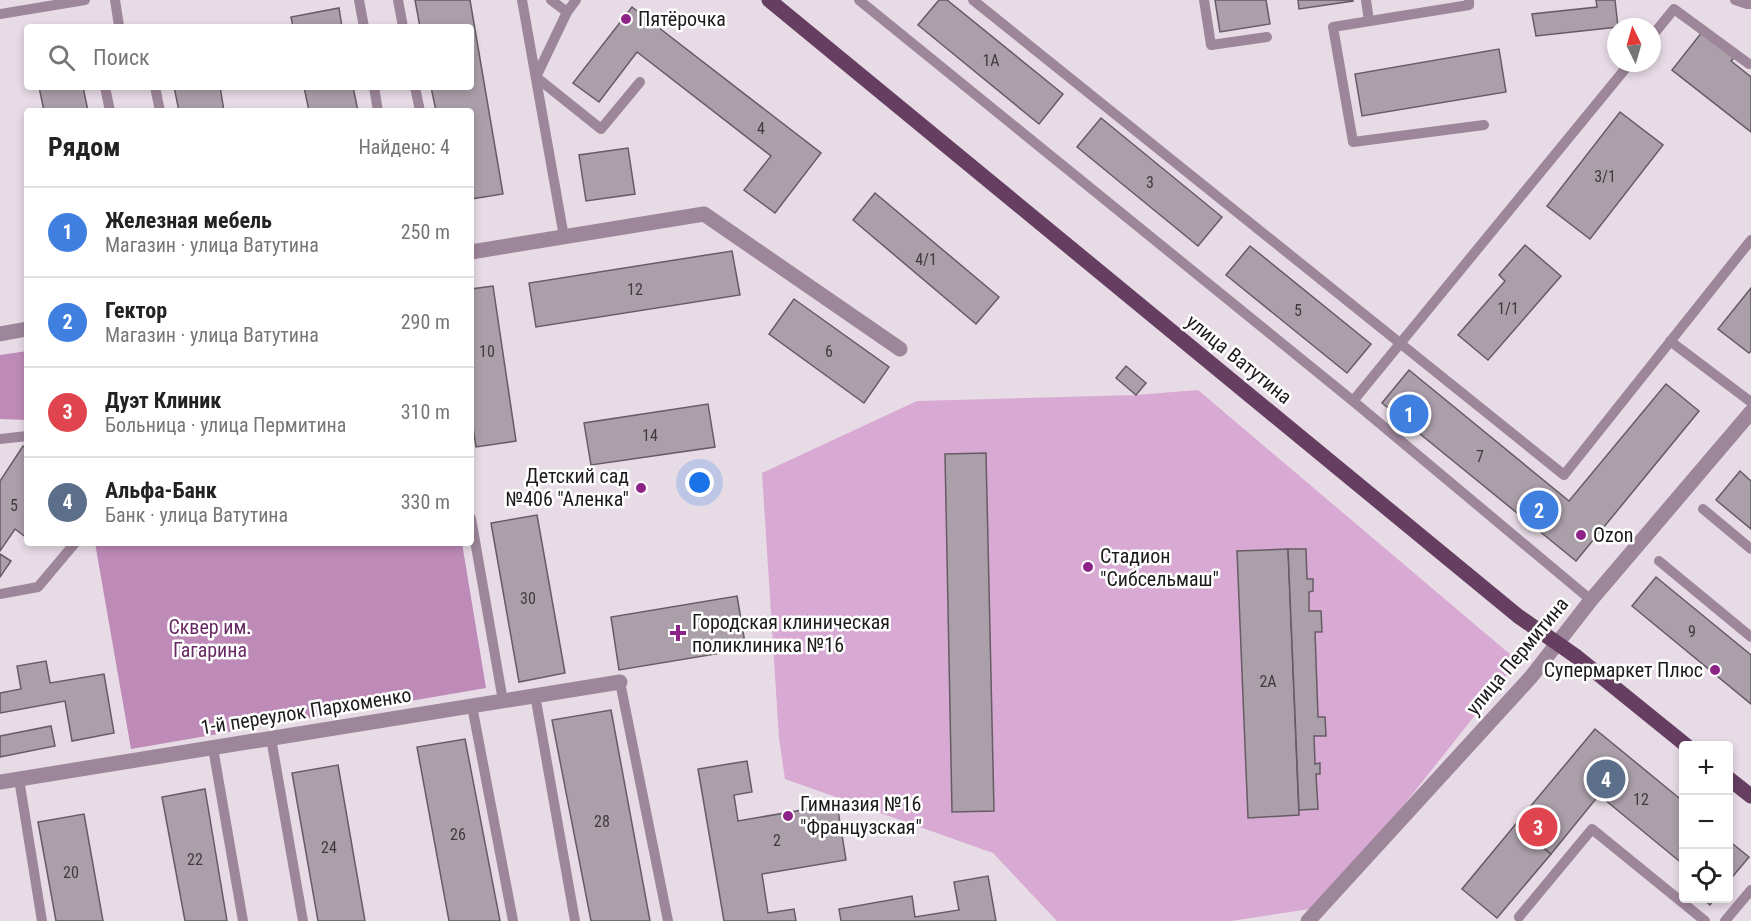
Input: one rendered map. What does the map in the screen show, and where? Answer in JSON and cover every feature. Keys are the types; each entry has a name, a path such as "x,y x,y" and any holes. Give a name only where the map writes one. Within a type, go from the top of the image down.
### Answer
{"main road":[{"name":"улица Ватутина","path":"769,0 1518,616 1558,643 1682,741"},
{"path":"1733,782 1751,796"}],"street":[{"path":"474,252 704,214 900,349"},
{"path":"0,334 24,330"},
{"name":"улица Пермитина","path":"1308,921 1531,677 1591,600 1751,412"},
{"name":"1-й переулок Пархоменко","path":"0,782 620,682"}],"lane":[{"path":"0,14 85,0"},
{"path":"115,0 119,24"},
{"path":"359,0 363,24"},
{"path":"398,0 402,24"},
{"path":"522,0 564,237"},
{"path":"551,0 567,12"},
{"path":"536,77 567,12 576,0"},
{"path":"859,0 1353,401 1591,600"},
{"path":"973,0 1564,475 1751,240"},
{"path":"1204,0 1211,45 1267,38"},
{"path":"1366,0 1369,21"},
{"path":"1468,0 1469,5 1333,27 1353,142 1484,124"},
{"path":"1735,0 1751,4"},
{"path":"1661,25 1674,9 1749,64"},
{"path":"1353,401 1623,72"},
{"path":"536,77 601,129 640,82"},
{"path":"106,90 109,108"},
{"path":"156,90 159,108"},
{"path":"374,90 378,108"},
{"path":"416,90 419,108"},
{"path":"1670,341 1751,402"},
{"path":"0,439 24,436"},
{"path":"1703,509 1751,549"},
{"path":"474,536 503,700"},
{"path":"0,594 38,587 72,546"},
{"path":"1659,561 1751,637"},
{"path":"620,682 668,921"},
{"path":"535,695 575,921"},
{"path":"472,706 513,921"},
{"path":"271,738 303,921"},
{"path":"213,748 243,921"},
{"path":"18,779 42,921"},
{"path":"1519,917 1592,829 1705,921"},
{"path":"1725,921 1751,890"}],"shaded area":[{"name":"Стадион \"Сибсельмаш\"","path":"1198,390 1518,661 1323,907 1231,921 1057,921 993,853 785,779 779,738 762,473 917,401 1136,395"}],"green space":[{"path":"24,351 24,420 0,419 0,355"},
{"name":"Сквер им. Гагарина","path":"96,546 462,546 486,688 131,749"}],"building":[{"path":"415,0 470,0 503,194 474,199 474,108 435,108 432,90 474,90 474,24 419,24"},
{"path":"939,0 947,0 1063,94 1039,124 918,25"},
{"path":"1215,0 1266,0 1270,24 1220,32"},
{"path":"1298,0 1353,0 1353,1 1299,9"},
{"path":"1596,0 1615,0 1617,18 1607,18 1607,28 1536,36 1532,14 1597,7"},
{"path":"632,7 821,153 775,213 744,190 771,156 637,52 599,102 573,83"},
{"path":"339,8 342,24 292,24 291,17"},
{"path":"1702,32 1734,58 1731,61 1751,77 1751,132 1672,70"},
{"path":"1499,49 1506,92 1362,116 1355,74"},
{"path":"40,90 84,90 87,108 43,108"},
{"path":"175,90 220,90 224,108 178,108"},
{"path":"305,90 354,90 357,108 308,108"},
{"path":"1620,112 1663,145 1590,239 1547,206"},
{"path":"1101,118 1222,217 1198,246 1077,147"},
{"path":"628,148 635,194 586,201 579,155"},
{"path":"875,193 999,297 976,324 853,220"},
{"path":"1525,245 1561,276 1488,360 1458,335 1505,281 1499,275"},
{"path":"1250,246 1371,344 1347,373 1226,275"},
{"path":"732,251 740,295 536,327 529,283"},
{"path":"493,286 516,441 476,447 474,434 474,289"},
{"path":"1751,288 1751,351 1749,353 1718,329"},
{"path":"794,299 889,367 864,403 769,334"},
{"path":"1126,366 1146,383 1136,395 1116,378"},
{"path":"1409,370 1569,501 1666,384 1699,411 1576,561 1382,403"},
{"path":"708,404 715,447 591,465 584,423"},
{"path":"23,446 24,536 15,529 0,551 0,481"},
{"path":"986,453 994,811 952,812 945,454"},
{"path":"1740,471 1751,481 1751,529 1716,500"},
{"path":"537,515 565,673 519,682 491,523"},
{"path":"1288,549 1299,815 1248,818 1237,551"},
{"path":"1288,549 1306,549 1307,579 1313,579 1313,591 1309,592 1309,611 1321,611 1322,632 1315,632 1318,717 1325,717 1326,736 1314,736 1315,764 1320,763 1320,774 1316,774 1318,809 1299,810"},
{"path":"0,554 11,561 0,577"},
{"path":"1656,577 1751,655 1751,704 1632,606"},
{"name":"Городская клиническая поликлиника №16","path":"737,596 746,649 619,670 611,617"},
{"path":"46,661 50,683 104,674 114,733 72,741 65,701 0,713 0,693 21,689 17,666"},
{"path":"611,710 650,921 591,921 552,720"},
{"path":"51,726 55,746 0,757 0,736"},
{"path":"1595,729 1679,798 1679,861 1599,795 1551,854 1515,825"},
{"path":"465,739 500,921 449,921 417,747"},
{"path":"747,761 752,792 734,795 738,821 837,804 846,860 762,874 768,913 794,909 796,921 724,921 698,769"},
{"path":"338,765 365,921 318,921 292,773"},
{"path":"205,789 227,921 185,921 162,797"},
{"path":"84,814 103,921 56,921 38,822"},
{"path":"1515,825 1551,854 1497,918 1462,889"},
{"path":"1733,844 1749,857 1733,876"},
{"path":"988,876 996,921 841,921 839,909 912,896 915,917 959,910 954,882"}],"place":[{"name":"Пятёрочка","path":"626,19"},
{"name":"Железная мебель","path":"1409,414"},
{"name":"Детский сад №406 \"Аленка\"","path":"641,488"},
{"name":"Гектор","path":"1539,510"},
{"name":"Ozon","path":"1581,535"},
{"name":"Стадион \"Сибсельмаш\"","path":"1088,567"},
{"name":"Городская клиническая поликлиника №16","path":"678,633"},
{"name":"Супермаркет Плюс","path":"1715,670"},
{"name":"Альфа-Банк","path":"1606,779"},
{"name":"Гимназия №16 \"Французская\"","path":"788,816"},
{"name":"Дуэт Клиник","path":"1538,827"}]}
